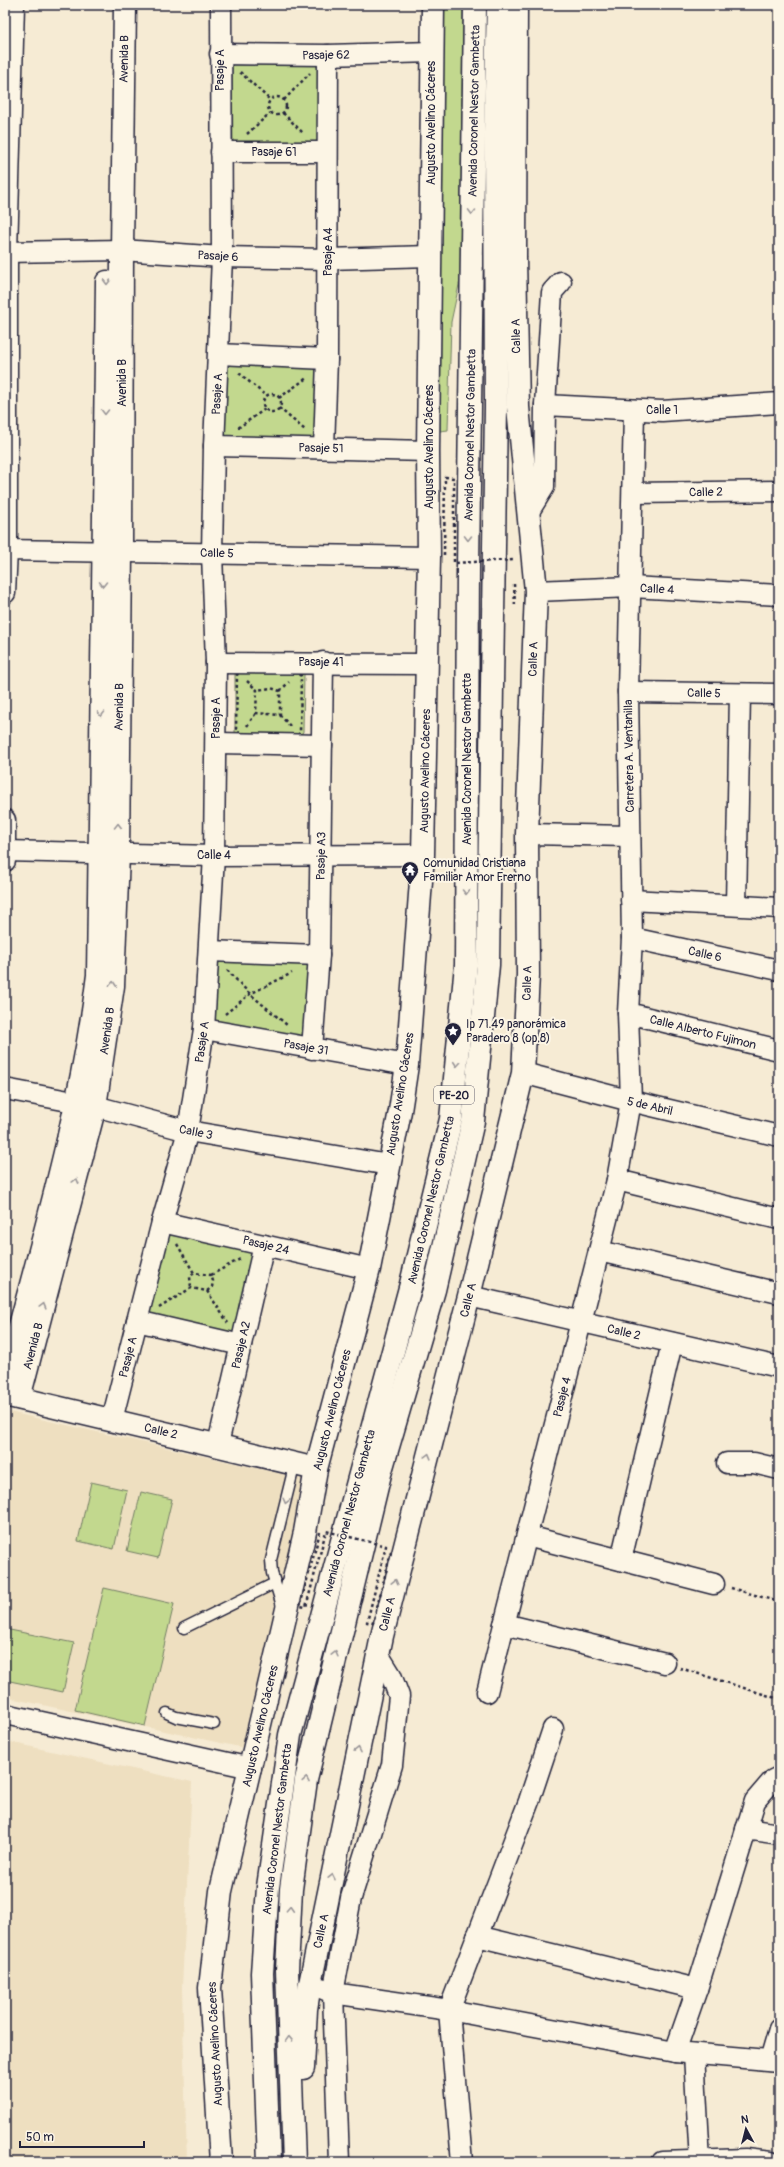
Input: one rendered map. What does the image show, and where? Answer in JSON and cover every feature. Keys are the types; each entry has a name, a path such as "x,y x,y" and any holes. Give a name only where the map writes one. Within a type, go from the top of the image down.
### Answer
{"main road":[{"name":"Avenida B","path":"10,1392 86,1105 113,986 108,854 114,251 110,5"},
{"name":"Avenida B","path":"114,251 125,5"},
{"name":"Augusto Avelino Cáceres","path":"222,2162 210,1988 221,1890 251,1768 305,1532 316,1469 369,1269 407,1065 423,855 426,664 437,556 428,451 433,5"},
{"name":"Avenida Coronel Nestor Gambetta","path":"269,2162 262,1973 268,1887 290,1735 411,1284 451,1119 466,965 468,569 475,5"},
{"name":"Avenida Coronel Nestor Gambetta","path":"294,2162 287,1970 291,1889 306,1780 380,1474 434,1290 474,1113 488,965 496,407 495,132 498,5"},
{"name":"Calle A","path":"293,2124 303,2083 306,2009 310,1984 378,1654 469,1296 523,1073 528,975 527,834 536,591 518,407 514,258 516,5"},
{"name":"Calle 2","path":"10,1392 112,1420 218,1444 316,1469"}],"street":[{"path":"5,593 7,150 14,5"},
{"name":"Pasaje A","path":"112,1420 146,1316 162,1222 188,1131 212,1024 209,951 214,856 216,662 212,553 214,446 222,256 221,5"},
{"name":"Pasaje 62","path":"220,54 328,55 432,52"},
{"name":"Pasaje A4","path":"324,448 327,359 328,55"},
{"name":"Pasaje 61","path":"221,152 327,152"},
{"name":"Pasaje 6","path":"6,252 114,251 328,259 430,256"},
{"path":"528,513 544,487 545,405 552,292 561,282"},
{"path":"219,354 327,359"},
{"name":"Calle 1","path":"545,405 662,411 779,403"},
{"name":"Carretera A. Ventanilla","path":"632,1101 628,1013 632,938 628,692 634,410"},
{"name":"Pasaje 51","path":"214,446 428,451"},
{"name":"Calle 2","path":"632,494 779,491"},
{"name":"Calle 5","path":"6,550 437,556"},
{"name":"Calle 4","path":"536,591 631,587 779,595"},
{"name":"Pasaje 41","path":"216,662 426,664"},
{"name":"Pasaje A3","path":"312,1049 319,955 323,662"},
{"name":"Calle 5","path":"628,692 779,694"},
{"path":"736,906 740,694"},
{"path":"216,743 322,745"},
{"path":"5,820 5,861"},
{"path":"527,834 630,836"},
{"name":"Calle 4","path":"5,851 214,856 320,854 423,855"},
{"path":"631,900 779,908"},
{"name":"Calle 6","path":"632,938 779,970"},
{"path":"209,951 319,955"},
{"name":"Calle Alberto Fujimon","path":"628,1013 779,1050"},
{"name":"Pasaje 31","path":"212,1024 312,1049 407,1065"},
{"name":"5 de Abril","path":"523,1073 779,1136"},
{"name":"Calle 3","path":"5,1089 86,1105 188,1131 389,1165"},
{"name":"Pasaje 4","path":"487,1692 617,1180 632,1101"},
{"path":"617,1180 779,1219"},
{"name":"Pasaje 24","path":"162,1222 369,1269"},
{"name":"Pasaje A2","path":"218,1444 264,1245"},
{"path":"598,1251 779,1293"},
{"name":"Calle 2","path":"469,1296 779,1368"},
{"path":"146,1316 241,1345"},
{"path":"621,1560 672,1343"},
{"path":"727,1462 754,1463 779,1469"},
{"path":"527,1536 714,1584"},
{"path":"504,1624 665,1663"},
{"path":"339,2162 333,1993 351,1898 392,1765 399,1696 391,1675 378,1654"},
{"path":"5,1714 251,1768"},
{"path":"462,2162 449,2010 529,1801 553,1729"},
{"path":"700,2161 685,2053 697,1989 755,1801 773,1780 779,1777"},
{"path":"746,1829 779,1834"},
{"path":"477,1936 697,1989"},
{"path":"310,1984 333,1993 449,2010 685,2053 775,2060 779,2029"},
{"path":"662,2162 745,2159 771,2162"}],"lane":[{"path":"286,1616 272,1573 272,1560 295,1463"},
{"path":"184,1628 275,1583"},
{"path":"167,1713 176,1717 214,1724"}],"path":[{"path":"284,100 314,70"},
{"path":"239,71 270,100"},
{"path":"270,100 274,98 284,100"},
{"path":"270,100 268,104 270,113"},
{"path":"270,113 275,115 283,113 286,109 284,100"},
{"path":"244,136 270,113"},
{"path":"283,113 306,135"},
{"path":"238,372 266,396"},
{"path":"279,398 309,376"},
{"path":"265,409 275,412 281,404 279,398 273,394 266,396"},
{"path":"265,409 263,405 266,396"},
{"path":"279,408 307,431"},
{"path":"237,429 265,409"},
{"path":"437,556 445,477 454,478 454,563 514,560"},
{"path":"240,670 295,671 301,676 300,732 298,735 241,734 236,730 236,675 240,670"},
{"path":"241,734 256,713 257,690 271,688 280,691 280,715 256,713"},
{"path":"225,967 250,994 292,1029"},
{"path":"212,1024 250,994 294,972"},
{"path":"173,1238 194,1273"},
{"path":"194,1273 211,1275 243,1258"},
{"path":"191,1288 190,1277 194,1273"},
{"path":"207,1291 212,1287 214,1282 211,1275"},
{"path":"146,1316 191,1288 207,1291 231,1328"},
{"path":"146,1316 156,1304"},
{"path":"146,1316 162,1313"},
{"path":"231,1328 233,1321"},
{"path":"224,1326 231,1328"},
{"path":"320,1532 300,1606 306,1607 326,1531 386,1546 367,1622 373,1623 391,1552"},
{"path":"714,1584 779,1602"},
{"path":"665,1663 779,1699"}],"shaded area":[{"path":"5,1411 308,1480 244,1748 5,1697"},
{"path":"5,1741 192,1782 182,1987 187,2162 5,2162"}],"green space":[{"path":"444,5 463,5 460,280 451,322 448,430 440,431"},
{"path":"320,64 319,147 233,146 232,65"},
{"path":"226,361 315,365 318,369 318,441 229,441 224,436"},
{"path":"235,669 298,669 304,675 303,732 298,736 241,737 235,732"},
{"path":"215,956 311,960 307,1041 213,1027"},
{"path":"172,1230 255,1249 238,1334 229,1338 150,1317 148,1310 164,1235"},
{"path":"91,1482 127,1490 114,1549 78,1541"},
{"path":"141,1492 172,1499 158,1558 127,1551"},
{"path":"104,1588 174,1604 145,1726 75,1710"},
{"path":"5,1629 74,1643 63,1692 5,1680"}],"place":[{"name":"Comunidad Cristiana Familiar Amor Ererno","path":"410,885"},
{"name":"Ip 71.49 panorámica Paradero 8 (op.8)","path":"453,1046"}]}
